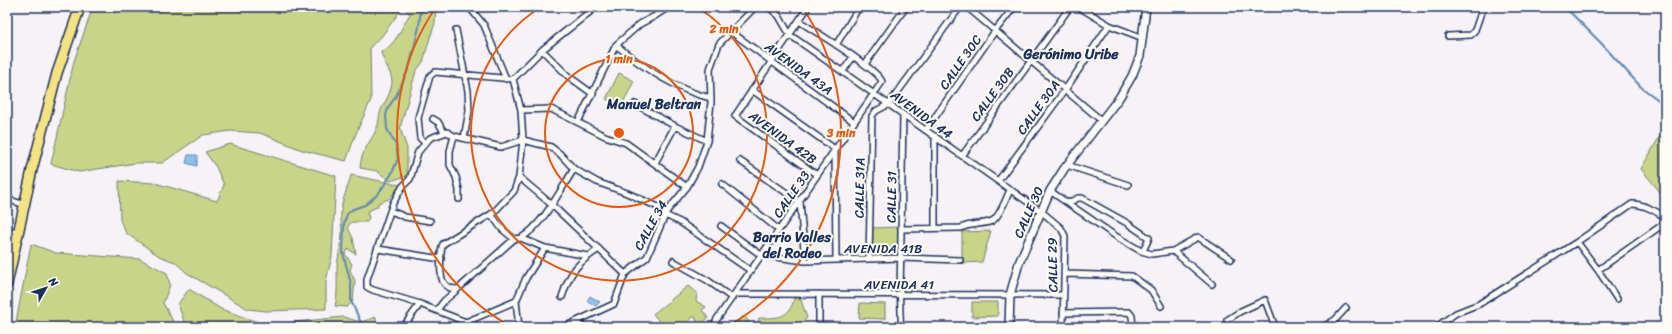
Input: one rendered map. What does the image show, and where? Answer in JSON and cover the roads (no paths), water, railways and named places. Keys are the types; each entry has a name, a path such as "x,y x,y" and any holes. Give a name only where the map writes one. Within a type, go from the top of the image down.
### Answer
{"highway":[{"path":"7,284 18,232 57,73 80,7"}],"main road":[{"name":"CALLE 30","path":"1009,327 1010,295 1019,263 1050,191 1067,165 1119,98 1132,76 1140,56 1146,7"}],"street":[{"path":"469,7 484,25 506,79"},
{"path":"425,142 420,138 418,118 430,76 435,72 512,79 542,50 596,7"},
{"path":"578,122 616,45 640,24 669,7"},
{"name":"CALLE 34","path":"624,274 647,257 666,213 687,187 698,167 707,141 711,98 710,69 718,44 755,7"},
{"path":"769,7 779,16 790,35"},
{"path":"808,7 752,90 835,149 836,260"},
{"path":"836,45 859,7"},
{"path":"799,21 865,64 906,7"},
{"path":"889,104 960,7"},
{"path":"967,7 1102,121"},
{"name":"CALLE 30C","path":"926,130 995,31 1014,7"},
{"name":"CALLE 30B","path":"962,156 1070,7"},
{"path":"1079,7 1109,26 1143,38"},
{"path":"1448,36 1471,35 1483,7"},
{"name":"CALLE 30A","path":"998,181 1065,90 1109,26"},
{"path":"456,30 466,75 469,111 464,138"},
{"name":"AVENIDA 43A","path":"730,31 854,122"},
{"name":"AVENIDA 44","path":"790,35 1042,212"},
{"path":"616,45 636,62 695,95 711,98"},
{"path":"542,50 568,76 593,94"},
{"path":"843,71 853,57"},
{"name":"CALLE 33","path":"714,327 717,319 800,202 882,82 881,78 865,64"},
{"path":"458,289 451,289 444,284 442,278 440,250 443,244 491,214 514,191 519,177 523,140 521,110 512,79"},
{"name":"AVENIDA 42B","path":"752,90 735,116 817,175"},
{"path":"635,104 675,126 707,141"},
{"name":"CALLE 31A","path":"869,258 872,116 876,111 889,104"},
{"path":"521,110 551,109 605,136 626,143 687,187"},
{"name":"CALLE 31","path":"901,327 900,295 904,114"},
{"path":"433,119 438,122 444,132 454,136 501,147 523,140 551,147 574,169 597,182 627,193 666,213 751,271"},
{"path":"655,163 675,126"},
{"path":"444,132 430,138 425,142 415,159 410,179 396,196 371,266 367,287 437,310 466,324 516,301"},
{"path":"454,136 450,151 450,165 456,176 459,199"},
{"path":"934,136 935,228"},
{"path":"740,161 800,202 805,261"},
{"path":"1067,165 1128,185"},
{"path":"437,310 444,301 514,239 521,238 528,234 551,204 574,169"},
{"path":"519,177 551,204 624,274 614,304 576,323 564,327"},
{"path":"722,184 779,230"},
{"path":"902,229 961,228 967,225 992,221 997,216 1010,190"},
{"path":"1050,191 1117,238 1143,252 1155,254 1173,251 1198,237 1231,259"},
{"path":"7,198 25,205"},
{"path":"1068,203 1078,198 1082,198 1127,223 1149,238 1143,252"},
{"path":"1436,327 1456,313 1479,304 1577,242 1632,204 1648,208 1665,217"},
{"path":"390,211 405,217 430,221"},
{"name":"CALLE 29","path":"1042,212 1061,228 1065,236 1063,327"},
{"path":"491,214 502,229 514,239"},
{"path":"1598,270 1665,223"},
{"name":"AVENIDA 41B","path":"721,226 761,255 805,261 869,258 960,260"},
{"path":"7,230 18,232"},
{"path":"521,238 545,248 588,256"},
{"path":"1577,242 1598,270 1617,300"},
{"path":"519,327 516,301 526,278 545,248"},
{"path":"378,249 441,259"},
{"path":"562,297 570,275 581,261 598,249"},
{"path":"1173,251 1212,284"},
{"path":"673,261 733,296"},
{"path":"1065,274 1132,276 1151,290 1161,306"},
{"path":"819,294 819,327"},
{"name":"AVENIDA 41","path":"733,296 819,294 1063,295"},
{"path":"1229,327 1227,320 1265,300 1275,327"},
{"path":"402,327 420,304"},
{"path":"1327,326 1346,308"},
{"path":"1063,313 1129,312 1132,316 1133,327"},
{"path":"576,323 584,327"}],"water":[{"path":"188,155 197,155 197,166 186,163"},
{"path":"590,296 600,302 596,306 587,301"}],"waterway":[{"path":"363,327 351,301 351,284 343,253 344,224 347,214 353,209 365,205 378,194 391,175 398,159 396,145 387,129 386,115 388,108 396,96 409,68 419,27 421,7"},
{"path":"1565,7 1601,43 1641,87 1665,105"}],"district":[{"name":"Gerónimo Uribe","path":"1071,54"},
{"name":"Manuel Beltran","path":"654,104"},
{"name":"Barrio Valles del Rodeo","path":"792,246"}]}
